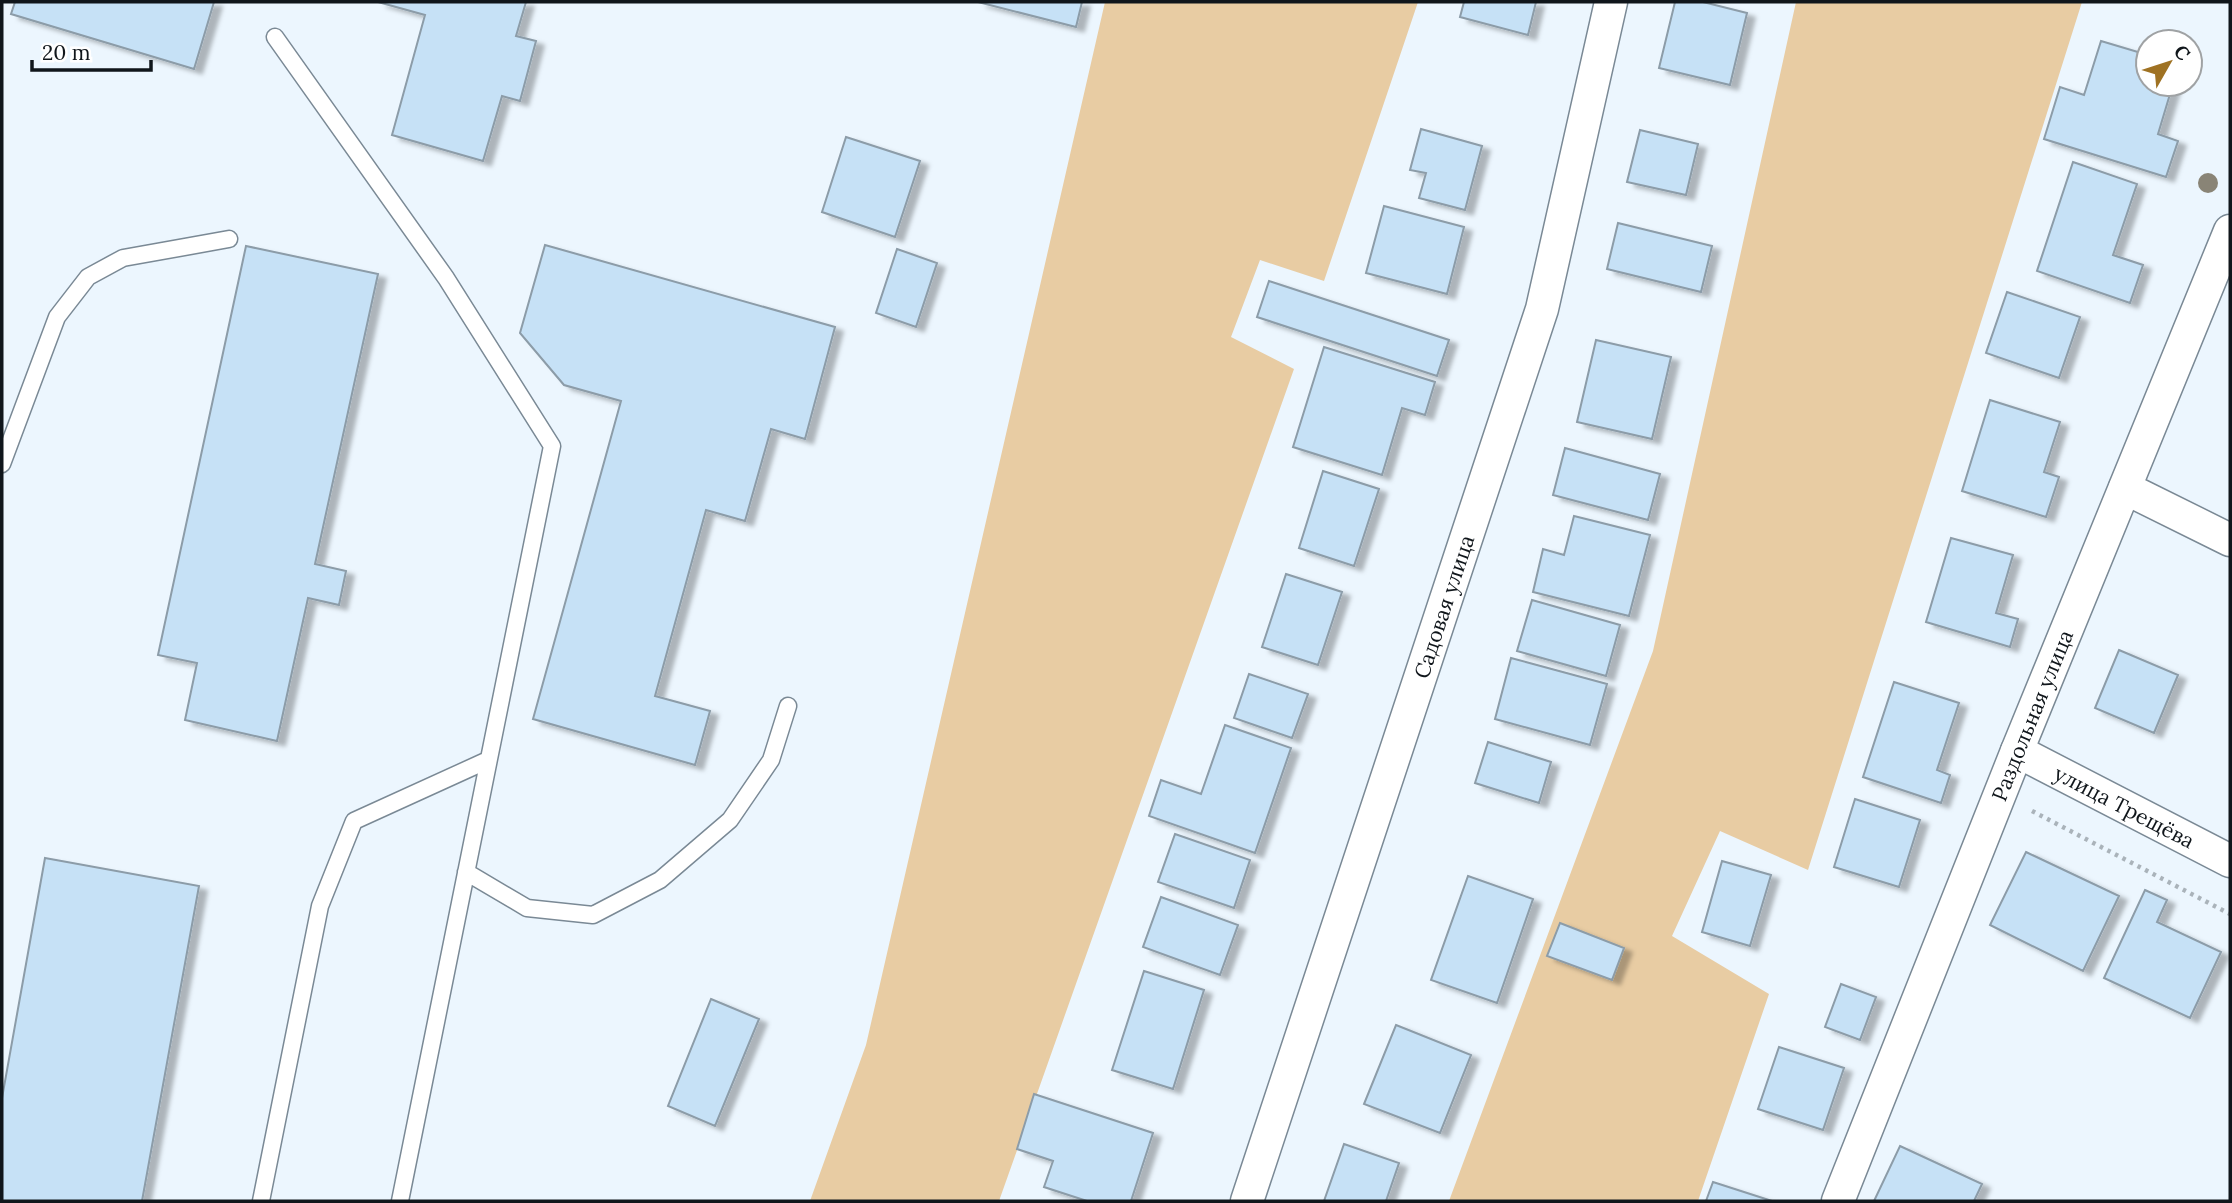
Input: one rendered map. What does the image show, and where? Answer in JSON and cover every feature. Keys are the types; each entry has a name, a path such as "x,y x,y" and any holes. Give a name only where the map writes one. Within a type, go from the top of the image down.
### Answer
{"street":[{"name":"Садовая улица","path":"1247,1201 1542,309 1611,2"},
{"name":"Раздольная улица","path":"1838,1201 2017,751 2230,231"},
{"path":"2125,488 2230,540"},
{"name":"улица Трещёва","path":"2017,751 2230,861"}],"lane":[{"path":"275,37 446,278 552,446 400,1201"},
{"path":"2,464 57,317 88,278 123,258 229,239"},
{"path":"466,872 527,908 593,915 660,880 730,820 771,760 788,706"},
{"path":"261,1201 320,906 354,821 488,760"}],"path":[{"path":"2000,794 2230,914"}],"shaded area":[{"path":"1105,2 1418,2 1324,281 1260,260 1231,337 1294,369 999,1201 810,1201 866,1045"},
{"path":"1796,2 2082,2 1808,870 1720,831 1672,936 1769,994 1698,1201 1449,1201 1653,651"}],"building":[{"path":"15,2 214,2 194,69 11,14"},
{"path":"378,2 526,2 516,36 536,41 520,101 502,96 483,161 392,135 425,15"},
{"path":"978,2 1082,2 1076,27"},
{"path":"1464,2 1536,2 1528,35 1460,17"},
{"path":"1675,2 1703,2 1747,13 1730,85 1659,68"},
{"path":"2101,41 2134,51 2134,98 2169,98 2158,134 2178,141 2166,177 2044,139 2060,87 2084,95"},
{"path":"1421,129 1482,146 1465,210 1419,198 1426,173 1410,170"},
{"path":"1640,130 1698,144 1686,195 1627,182"},
{"path":"846,137 920,161 895,237 822,212"},
{"path":"2073,162 2137,184 2113,255 2143,265 2130,303 2037,271"},
{"path":"1384,206 1464,227 1447,294 1366,273"},
{"path":"1618,223 1712,246 1701,292 1607,269"},
{"path":"545,245 835,327 805,439 771,429 745,521 706,510 655,696 710,711 695,765 533,719 621,401 564,385 520,333"},
{"path":"246,246 378,274 315,564 346,571 339,605 308,598 277,741 185,720 197,663 158,655"},
{"path":"897,249 937,263 916,327 876,313"},
{"path":"1269,281 1449,340 1437,376 1257,317"},
{"path":"2007,292 2080,317 2059,378 1986,353"},
{"path":"1596,340 1671,357 1652,439 1577,422"},
{"path":"1324,347 1435,382 1425,415 1402,408 1382,475 1293,447"},
{"path":"1990,400 2060,422 2044,472 2059,477 2046,517 1962,491"},
{"path":"1565,448 1660,474 1648,520 1553,495"},
{"path":"1323,471 1379,489 1354,566 1299,548"},
{"path":"1574,516 1650,535 1629,616 1533,592 1543,549 1564,555"},
{"path":"1951,538 2013,555 1996,613 2018,619 2010,647 1926,622"},
{"path":"1286,574 1342,592 1318,665 1262,647"},
{"path":"1532,600 1620,625 1606,676 1517,651"},
{"path":"2119,650 2178,675 2154,733 2095,708"},
{"path":"1511,658 1607,684 1590,745 1495,719"},
{"path":"1249,674 1308,694 1292,738 1234,718"},
{"path":"1894,682 1959,703 1937,770 1950,775 1941,803 1863,777"},
{"path":"1225,725 1291,748 1255,853 1149,816 1161,780 1201,794"},
{"path":"1488,742 1551,762 1539,803 1475,783"},
{"path":"1855,799 1920,820 1899,887 1834,867"},
{"path":"1175,834 1250,860 1234,908 1158,882"},
{"path":"2026,852 2119,896 2083,971 1990,925"},
{"path":"45,858 199,886 142,1201 2,1201 2,1098"},
{"path":"1722,861 1771,875 1750,946 1702,932"},
{"path":"1468,876 1533,899 1497,1003 1431,980"},
{"path":"2145,890 2167,900 2157,922 2221,952 2190,1018 2104,978"},
{"path":"1161,897 1238,925 1220,975 1143,947"},
{"path":"1560,923 1624,948 1612,980 1547,956"},
{"path":"1144,971 1204,990 1173,1089 1112,1070"},
{"path":"1841,984 1876,997 1860,1040 1825,1027"},
{"path":"711,999 759,1019 715,1126 668,1106"},
{"path":"1396,1025 1471,1055 1440,1133 1364,1104"},
{"path":"1779,1047 1844,1068 1823,1130 1758,1109"},
{"path":"1034,1094 1153,1133 1131,1201 1087,1201 1044,1187 1053,1161 1017,1149"},
{"path":"1344,1144 1399,1163 1386,1201 1324,1201"},
{"path":"1900,1146 1982,1184 1974,1201 1874,1201"},
{"path":"1713,1182 1772,1201 1706,1201"}]}
